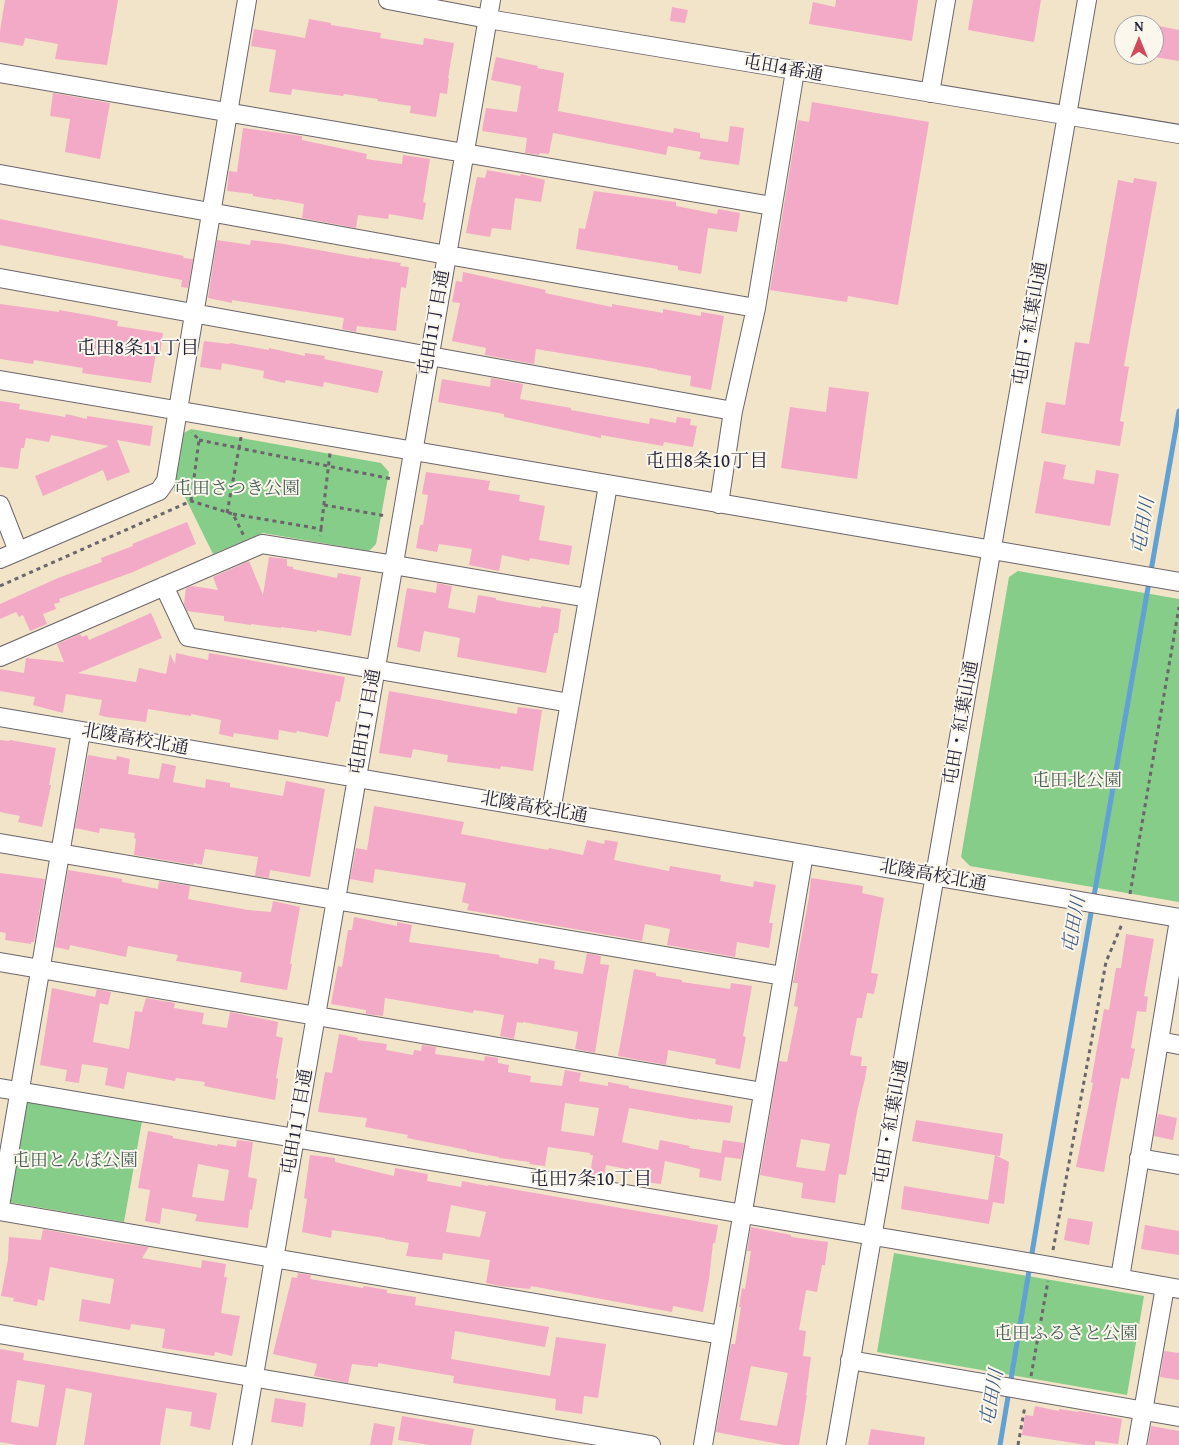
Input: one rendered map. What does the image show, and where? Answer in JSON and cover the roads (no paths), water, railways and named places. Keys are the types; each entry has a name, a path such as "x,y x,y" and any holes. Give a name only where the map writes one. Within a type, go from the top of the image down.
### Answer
{"street":[{"path":"0,559 159,491 166,481 247,0"},
{"name":"屯田4番通","path":"388,0 488,19 1179,134"},
{"name":"屯田11丁目通","path":"242,1445 491,0"},
{"path":"930,93 946,0"},
{"name":"屯田・紅葉山通","path":"836,1445 1087,0"},
{"path":"719,504 733,411 756,308 795,70"},
{"path":"0,73 772,206"},
{"path":"0,174 447,255 756,308"},
{"path":"0,278 733,411"},
{"path":"0,380 1176,582"},
{"path":"551,811 608,485"},
{"path":"0,505 18,551"},
{"path":"0,657 262,544 588,598"},
{"path":"164,586 188,637 570,703"},
{"name":"北陵高校北通","path":"0,717 1179,919"},
{"path":"0,1206 82,731"},
{"path":"0,843 783,976"},
{"path":"703,1445 804,854"},
{"path":"1120,1278 1179,919"},
{"path":"0,962 763,1092"},
{"path":"1159,1041 1179,1045"},
{"path":"0,1088 1172,1288 1143,1411 1137,1445"},
{"path":"1139,1158 1179,1165"},
{"path":"0,1211 722,1335"},
{"path":"0,1334 650,1445"},
{"path":"850,1360 1179,1417"}],"waterway":[{"name":"屯田川","path":"1000,1445 1043,1187 1179,411"}],"district":[{"name":"屯田8条11丁目","path":"138,349"},
{"name":"屯田8条10丁目","path":"707,462"},
{"name":"屯田7条10丁目","path":"591,1180"}],"park label":[{"name":"屯田さつき公園","path":"237,489"},
{"name":"屯田北公園","path":"1077,781"},
{"name":"屯田とんぼ公園","path":"75,1161"},
{"name":"屯田ふるさと公園","path":"1066,1334"}]}
